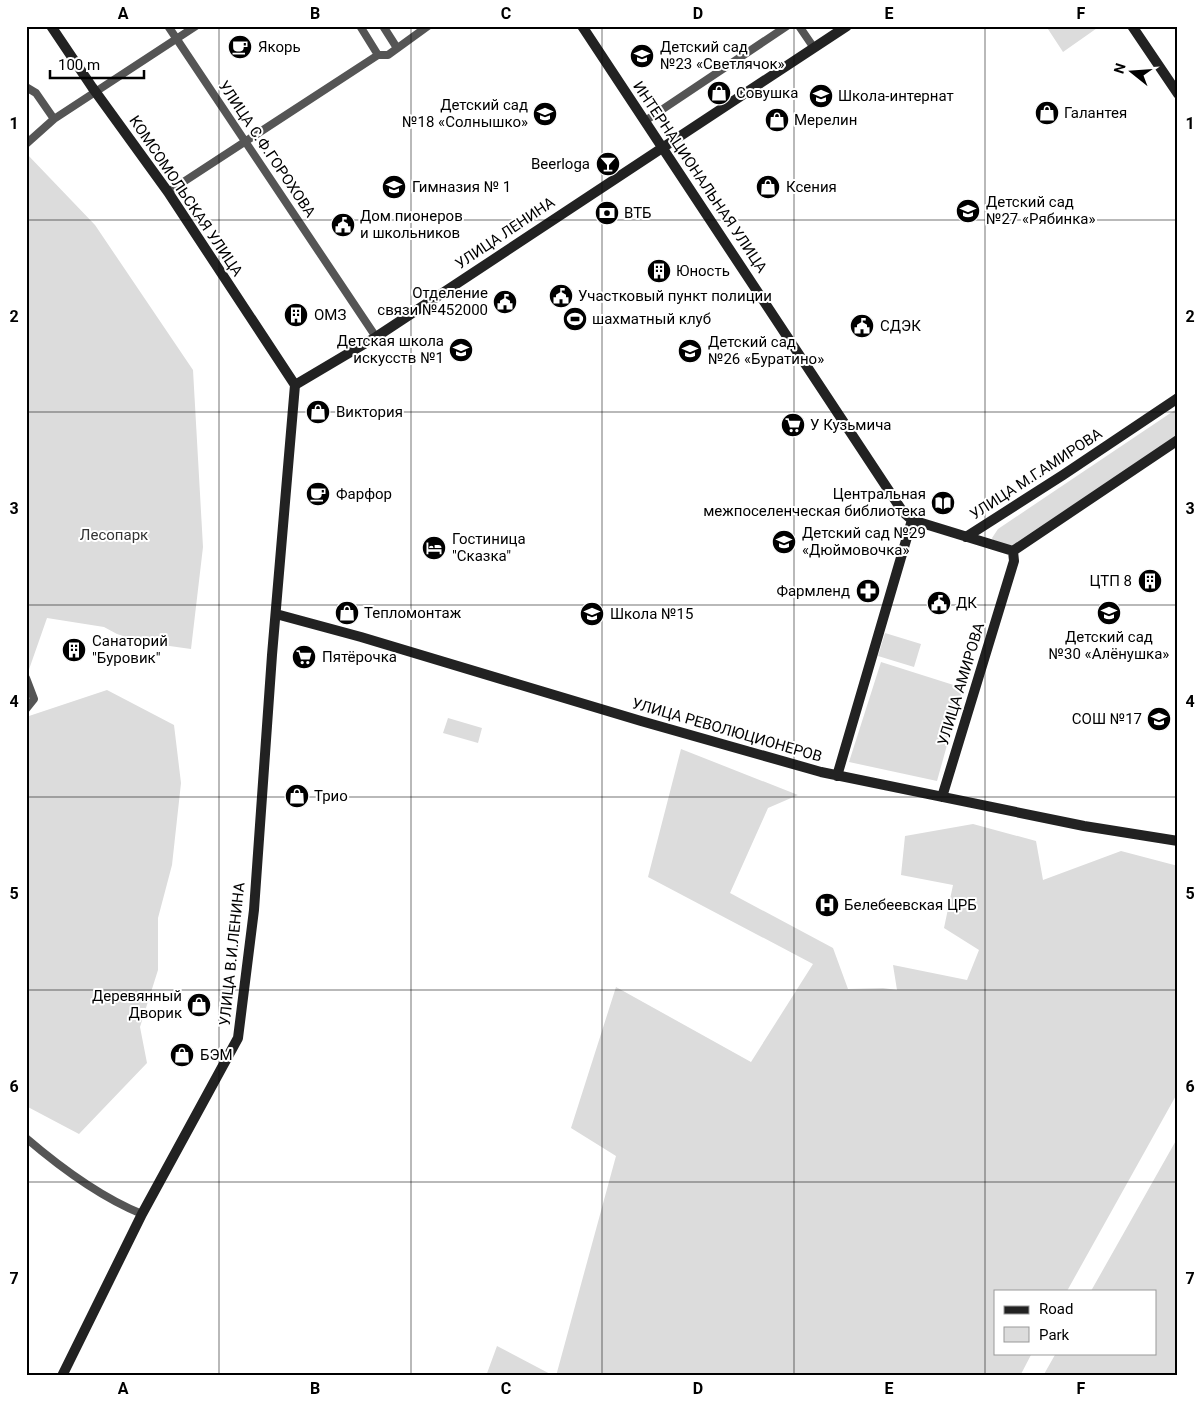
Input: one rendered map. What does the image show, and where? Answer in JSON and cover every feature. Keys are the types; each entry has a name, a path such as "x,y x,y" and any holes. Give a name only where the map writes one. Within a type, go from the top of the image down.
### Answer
{"main road":[{"name":"КОМСОМОЛЬСКАЯ УЛИЦА","path":"50,26 168,192 295,385"},
{"name":"ИНТЕРНАЦИОНАЛЬНАЯ УЛИЦА","path":"582,26 903,512 912,520"},
{"name":"УЛИЦА ЛЕНИНА","path":"295,385 376,336 847,26"},
{"path":"1132,26 1178,94"},
{"path":"276,614 295,385"},
{"name":"УЛИЦА М.Г.АМИРОВА","path":"966,537 1046,487 1178,398"},
{"path":"1013,551 1178,440"},
{"path":"837,776 912,520 966,537"},
{"name":"УЛИЦА М.Г.АМИРОВА","path":"966,537 1013,551"},
{"name":"УЛИЦА АМИРОВА","path":"942,797 1014,561 1013,551"},
{"name":"УЛИЦА РЕВОЛЮЦИОНЕРОВ","path":"276,614 361,637 641,722 837,776 1084,826 1178,841"},
{"name":"УЛИЦА В.И.ЛЕНИНА","path":"62,1376 142,1214 238,1038 254,910 276,614"}],"street":[{"name":"УЛИЦА С.Ф.ГОРОХОВА","path":"168,26 376,336"},
{"path":"26,144 54,119 196,26"},
{"path":"360,26 378,55"},
{"path":"383,26 397,48"},
{"path":"168,192 378,55 388,56 428,26"},
{"path":"645,121 788,26"},
{"path":"799,26 814,48"},
{"path":"26,87 36,93 54,119"},
{"path":"26,678 34,699 26,709"},
{"path":"26,1138 84,1182 118,1204 142,1214"}],"green space":[{"path":"1046,26 1100,26 1063,52"},
{"name":"Лесопарк","path":"26,153 95,225 193,370 203,547 191,649 141,642 117,634 104,627 47,618 26,678"},
{"path":"1178,408 1178,436 1010,548 997,547 992,538 998,529"},
{"path":"885,633 921,644 914,667 878,656"},
{"path":"881,662 963,688 937,781 849,762"},
{"path":"107,690 174,725 181,783 172,865 158,918 158,970 140,1027 147,1063 79,1134 26,1106 26,717"},
{"path":"448,718 482,728 478,743 443,733"},
{"path":"681,749 798,795 768,808 730,893 833,948 848,989 883,988 897,990 893,965 967,980 979,950 944,928 953,885 901,875 905,836 973,824 1036,841 1043,880 1121,851 1178,866 1178,1092 1068,1290 994,1290 994,1354 1031,1354 1020,1376 556,1376 616,1156 571,1128 616,987 751,1062 813,964 648,877"},
{"path":"1178,1137 1178,1376 1043,1376 1055,1354 1156,1354 1156,1290 1092,1290"},
{"path":"497,1346 554,1376 486,1376"}],"place":[{"name":"Якорь","path":"240,47"},
{"name":"Детский сад №23 «Светлячок»","path":"642,56"},
{"name":"Совушка","path":"719,93"},
{"name":"Школа-интернат","path":"821,96"},
{"name":"Галантея","path":"1047,113"},
{"name":"Детский сад №18 «Солнышко»","path":"545,114"},
{"name":"Мерелин","path":"777,120"},
{"name":"Beerloga","path":"608,164"},
{"name":"Гимназия № 1","path":"394,187"},
{"name":"Ксения","path":"768,187"},
{"name":"Детский сад №27 «Рябинка»","path":"968,211"},
{"name":"ВТБ","path":"607,213"},
{"name":"Дом пионеров и школьников","path":"343,225"},
{"name":"Юность","path":"659,271"},
{"name":"Участковый пункт полиции","path":"561,296"},
{"name":"Отделение связи №452000","path":"505,302"},
{"name":"ОМЗ","path":"296,315"},
{"name":"шахматный клуб","path":"575,319"},
{"name":"СДЭК","path":"862,326"},
{"name":"Детская школа искусств №1","path":"461,350"},
{"name":"Детский сад №26 «Буратино»","path":"690,351"},
{"name":"Виктория","path":"318,412"},
{"name":"У Кузьмича","path":"793,425"},
{"name":"Фарфор","path":"318,494"},
{"name":"Центральная межпоселенческая библиотека","path":"943,503"},
{"name":"Детский сад №29 «Дюймовочка»","path":"784,542"},
{"name":"Гостиница \"Сказка\"","path":"434,548"},
{"name":"ЦТП 8","path":"1150,581"},
{"name":"Фармленд","path":"868,591"},
{"name":"ДК","path":"939,603"},
{"name":"Тепломонтаж","path":"347,613"},
{"name":"Детский сад №30 «Алёнушка»","path":"1109,613"},
{"name":"Школа №15","path":"592,614"},
{"name":"Санаторий \"Буровик\"","path":"74,650"},
{"name":"Пятёрочка","path":"304,657"},
{"name":"СОШ №17","path":"1159,719"},
{"name":"Трио","path":"297,796"},
{"name":"Белебеевская ЦРБ","path":"827,905"},
{"name":"Деревянный Дворик","path":"199,1005"},
{"name":"БЭМ","path":"182,1055"}]}
